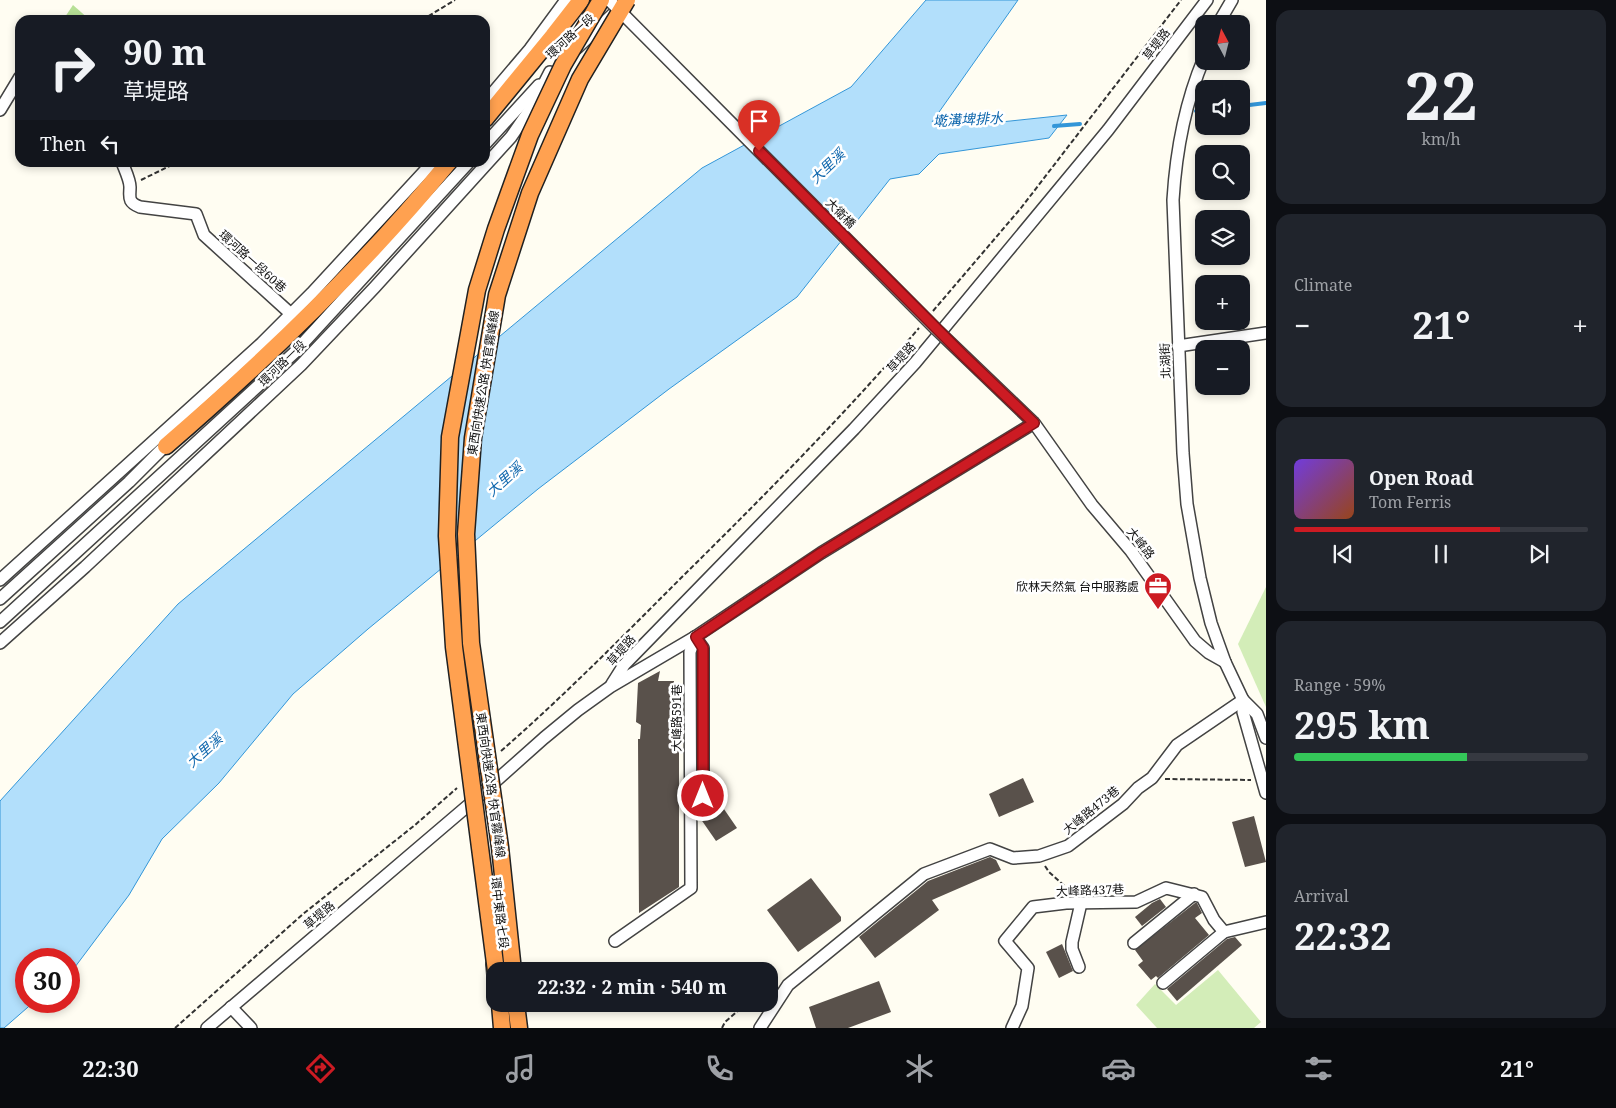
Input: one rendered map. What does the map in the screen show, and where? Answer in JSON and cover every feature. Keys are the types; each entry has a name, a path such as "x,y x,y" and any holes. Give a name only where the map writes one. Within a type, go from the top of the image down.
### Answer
{"highway":[{"path":"490,113 581,0"},
{"name":"東西向快速公路 快官霧峰線","path":"495,962 454,647 447,536 450,437 477,290 496,230 530,135 563,65 601,0"},
{"name":"東西向快速公路 快官霧峰線","path":"512,962 500,847 471,642 466,534 473,438 497,295 530,192 580,79 626,0"},
{"path":"608,19 633,0"},
{"path":"166,446 238,383 356,268 445,167"},
{"path":"501,1012 502,1028"},
{"path":"517,1012 519,1028"}],"street":[{"name":"環河路一段","path":"490,96 530,49 566,0"},
{"name":"大衛橋","path":"609,0 943,336 1034,423"},
{"path":"608,19 621,0"},
{"path":"608,19 626,0"},
{"name":"草堤路","path":"610,687 624,665 854,429 915,363 1108,130 1207,0"},
{"path":"1223,15 1232,0"},
{"name":"環河路一段","path":"490,138 550,72 608,19"},
{"name":"北湖街","path":"1200,70 1187,108 1175,166 1173,233 1187,504 1200,578 1211,623 1225,662"},
{"name":"環河路一段","path":"490,159 510,137 533,105 550,72"},
{"path":"0,110 15,85"},
{"name":"環河路一段60巷","path":"124,167 130,187 130,199 136,205 196,214 204,236 291,314"},
{"name":"環河路一段","path":"0,580 262,343 428,167"},
{"name":"環河路一段","path":"0,622 294,353 464,167"},
{"name":"環河路一段","path":"0,643 85,567 315,351 483,167"},
{"path":"1178,346 1266,333"},
{"name":"環河路一段","path":"0,599 166,446 202,405 238,373 262,343"},
{"name":"草堤路","path":"207,1028 471,803 544,738 610,687 696,637 821,553 1034,423"},
{"name":"大峰路","path":"1034,423 1086,497 1131,551 1195,641 1208,653 1225,662"},
{"path":"696,637 703,648 703,796"},
{"name":"大峰路591巷","path":"616,941 691,888 690,652 696,637"},
{"path":"1225,662 1243,700 1257,714 1266,738"},
{"path":"1243,700 1243,712 1266,793"},
{"name":"大峰路473巷","path":"760,1028 788,985 924,874 990,849 1013,858 1039,856 1068,846 1123,804 1138,788 1152,778 1177,745 1243,700"},
{"name":"環中東路七段","path":"494,783 517,962"},
{"name":"環中東路七段","path":"471,803 492,962"},
{"name":"大峰路437巷","path":"1012,1028 1022,1006 1028,968 1005,941 1033,907 1066,903 1136,902 1166,888 1194,894"},
{"path":"1134,943 1194,894 1202,897 1214,920 1224,932"},
{"path":"1079,967 1072,949 1072,942 1081,903"},
{"path":"1163,983 1224,932 1266,922"},
{"path":"231,1007 244,1025"},
{"path":"497,1012 498,1028"},
{"path":"522,1012 524,1028"}],"path":[{"path":"430,15 455,0"},
{"path":"928,318 1021,208 1181,0"},
{"path":"130,187 168,167"},
{"path":"496,755 565,693 734,525 836,420 921,325"},
{"path":"1152,778 1240,778 1263,782"},
{"path":"175,1028 303,914 415,825 459,787"},
{"path":"1039,856 1049,872 1070,892 1066,903"},
{"path":"722,1028 725,1022 737,1012"}],"green space":[{"path":"73,5 84,15 66,15"},
{"path":"1266,587 1266,707 1238,644"},
{"path":"1218,970 1261,1022 1254,1028 1157,1028 1136,1005 1155,984 1176,1005"}],"water":[{"name":"大里溪","path":"926,0 1018,0 932,122 982,124 1067,115 1049,138 939,154 919,174 890,179 797,297 669,389 538,489 368,629 293,694 219,783 162,839 129,895 80,960 80,948 15,948 15,1013 21,1013 4,1028 0,1028 0,801 178,604 702,168 851,87"}],"pier":[{"path":"754,137 851,233 842,245 742,143"}],"building":[{"path":"660,671 658,681 674,681 674,713 679,713 679,887 639,913 638,739 640,739 641,725 636,722 638,683"},
{"path":"1023,778 1034,802 999,817 989,794"},
{"path":"715,796 737,828 716,841 698,815 698,807"},
{"path":"1254,816 1266,862 1245,867 1232,822"},
{"path":"990,857 996,860 1001,870 932,900 939,910 875,958 859,937 928,881"},
{"path":"811,878 841,917 841,921 798,952 767,910"},
{"path":"1160,899 1166,907 1142,926 1135,917"},
{"path":"1197,903 1202,913 1195,918 1209,935 1158,978 1156,976 1151,980 1138,965 1143,961 1135,950"},
{"path":"1235,937 1242,945 1177,1001 1167,989 1227,939"},
{"path":"1062,944 1073,971 1059,978 1046,952"},
{"path":"879,981 891,1012 848,1028 816,1028 809,1007"}],"waterway":[{"name":"墘溝埤排水","path":"1250,105 1266,103"},
{"name":"墘溝埤排水","path":"1054,126 1080,124"}],"place":[{"name":"欣林天然氣 台中服務處","path":"1158,610"}],"route":[{"path":"703,796 703,648 696,637 821,553 1034,423 964,356 759,151"}]}
